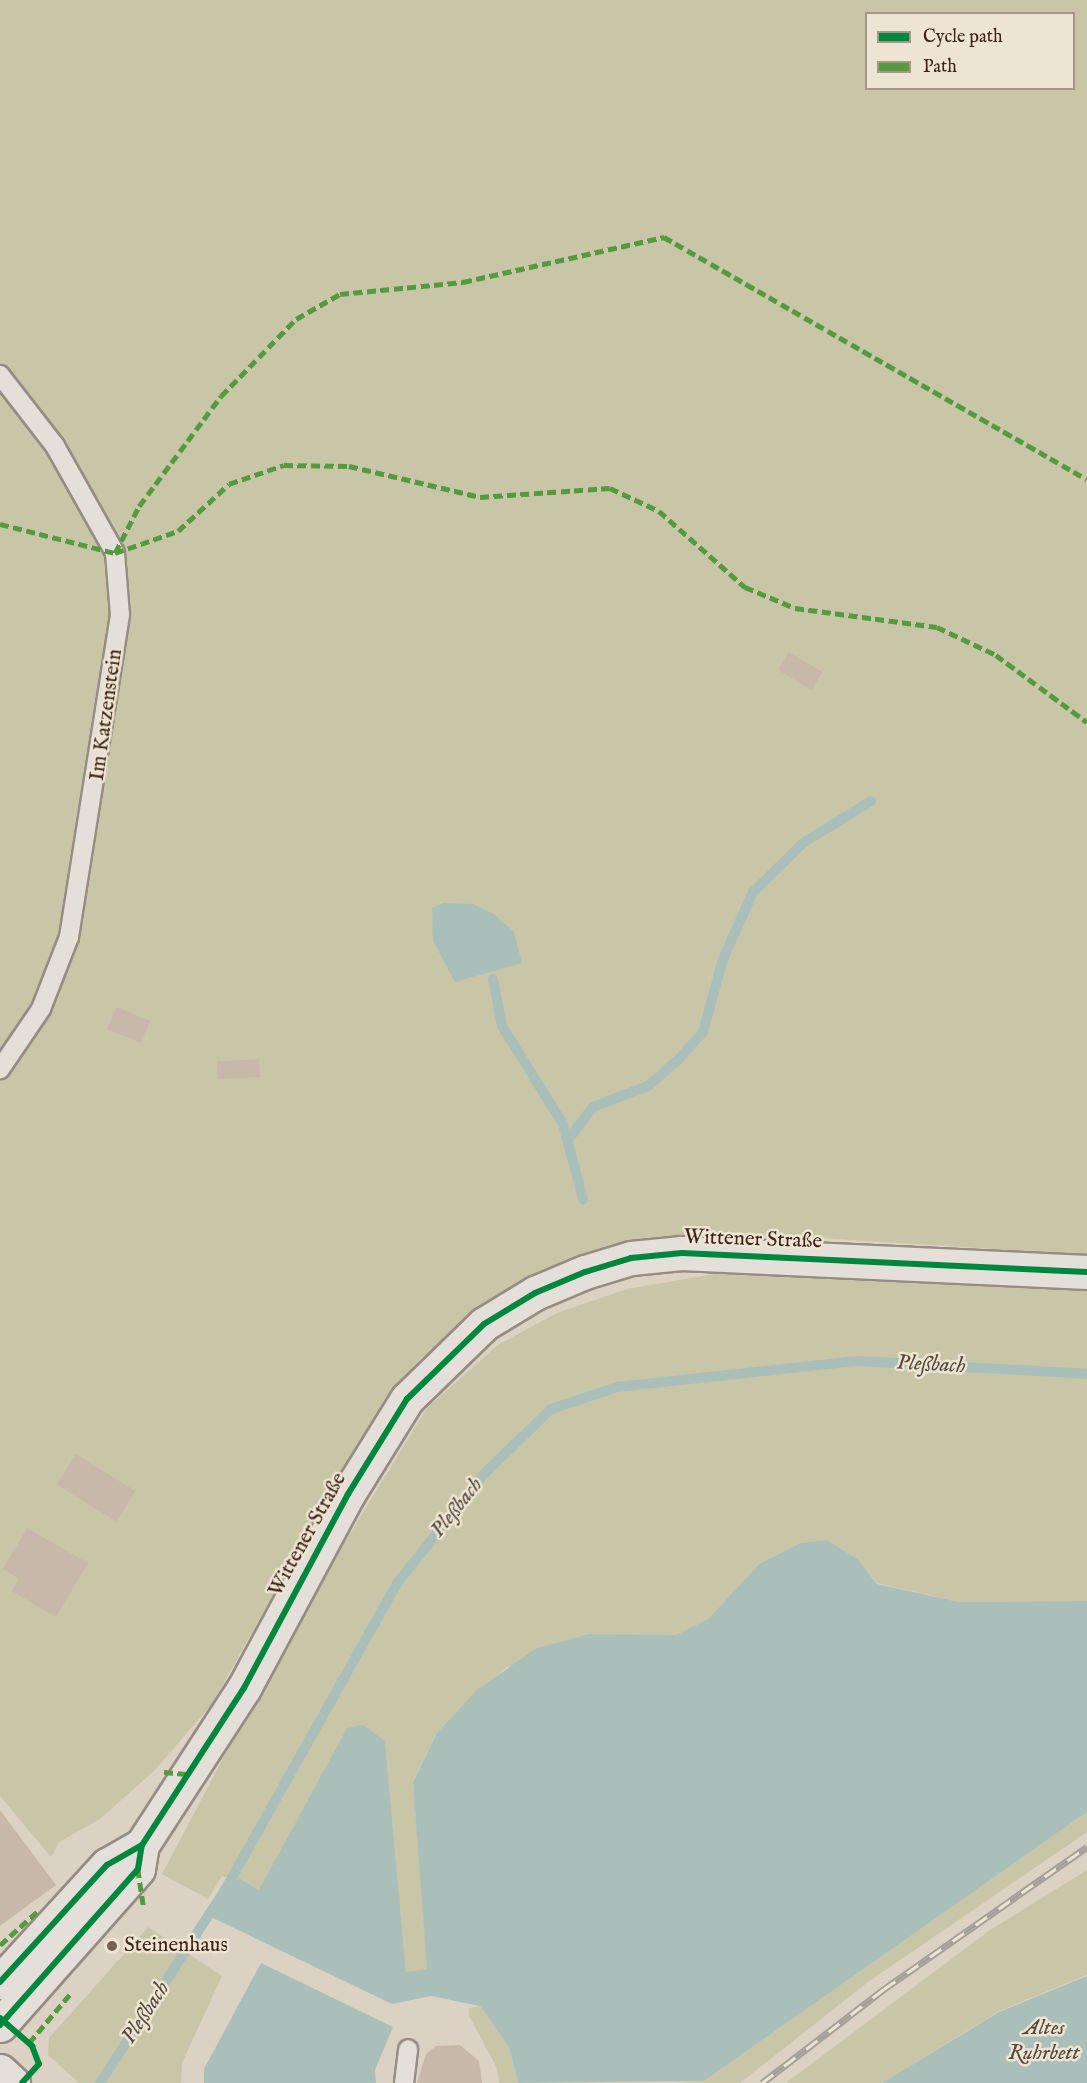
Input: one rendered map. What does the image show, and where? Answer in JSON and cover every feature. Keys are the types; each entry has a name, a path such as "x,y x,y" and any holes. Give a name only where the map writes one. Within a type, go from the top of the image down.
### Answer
{"main road":[{"name":"Wittener Straße","path":"0,2025 138,1869 142,1845 244,1688 348,1494 407,1399 484,1324 535,1293 631,1258 713,1252 1087,1272"},
{"name":"Wittener Straße","path":"0,1982 107,1865 142,1845"},
{"path":"0,2071 13,2083"}],"lane":[{"name":"Im Katzenstein","path":"0,375 55,446 115,553 120,615 69,937 41,1009 0,1069"},
{"path":"404,2083 408,2049"}],"shaded area":[{"path":"0,0 1087,0 1087,1255 727,1232 617,1248 513,1288 419,1360 358,1442 212,1704 155,1770 100,1819 59,1842 51,1857 0,1796"},
{"path":"715,1274 1087,1291 1087,1601 959,1602 877,1583 859,1560 827,1540 800,1543 759,1564 708,1619 676,1635 641,1635 506,1667 437,1733 413,1781 428,1969 406,1973 385,1741 274,1866 259,1891 222,1876 208,1899 162,1874 292,1628 427,1408 498,1345 557,1313 627,1289"},
{"path":"1087,1812 1087,1832 868,1982 740,2083 673,2083 704,2081"},
{"path":"1087,1870 1087,1975 999,2011 882,2083 786,2083 990,1930"},
{"path":"148,1927 222,1976 182,2063 181,2083 79,2083 48,2055 49,2038"},
{"path":"480,2006 509,2047 518,2083 499,2083 497,2068 469,2016 469,2008"}],"water":[{"path":"443,903 473,904 494,914 514,932 522,963 455,982 433,941 432,908"},
{"path":"827,1540 859,1560 877,1584 959,1602 1087,1601 1087,1812 704,2081 518,2083 509,2047 480,2006 431,1996 392,2004 209,1916 229,1883 240,1879 259,1890 347,1728 363,1725 385,1741 406,1972 427,1969 413,1782 437,1733 477,1690 535,1649 589,1634 676,1635 708,1619 759,1564 800,1543"},
{"path":"261,1963 393,2027 375,2070 376,2083 204,2083 204,2069"},
{"name":"Altes Ruhrbett","path":"1087,1976 1087,2083 882,2083 999,2012"}],"building":[{"path":"789,652 822,672 812,690 778,670"},
{"path":"116,1007 150,1021 141,1043 107,1029"},
{"path":"259,1059 260,1077 218,1079 217,1061"},
{"path":"76,1454 135,1491 116,1522 57,1485"},
{"path":"27,1528 88,1563 56,1617 12,1591 19,1579 3,1569"},
{"path":"0,1810 56,1885 0,1926"},
{"path":"460,2045 479,2061 482,2083 417,2083 426,2054 436,2046"}],"waterway":[{"path":"568,1140 593,1107 648,1086 677,1061 703,1032 723,959 753,892 803,843 871,801"},
{"path":"493,979 502,1026 563,1124 583,1199"},
{"name":"Pleßbach","path":"100,2083 225,1890 398,1582 485,1473 551,1409 617,1387 858,1361 1087,1374"}],"railway":[{"path":"762,2083 884,1989 1087,1847"}],"marked path":[{"path":"115,553 139,506 221,396 296,319 340,294 463,282 664,237 1087,479"},
{"path":"0,524 115,553 178,531 229,484 284,465 349,466 480,497 610,488 659,511 745,587 795,608 937,627 996,655 1087,722"},
{"path":"164,1772 187,1774"},
{"path":"138,1869 144,1909"},
{"path":"0,1945 39,1910"},
{"path":"29,2043 70,1994"}],"cycle path":[{"path":"0,2025 138,1869 142,1845 244,1688 348,1494 407,1399 484,1324 535,1293 585,1272 631,1258 682,1253 1087,1272"},
{"path":"0,1982 107,1865 142,1845"},
{"path":"0,2018 32,2046 39,2064 22,2083"}],"place":[{"name":"Steinenhaus","path":"112,1946"}]}
